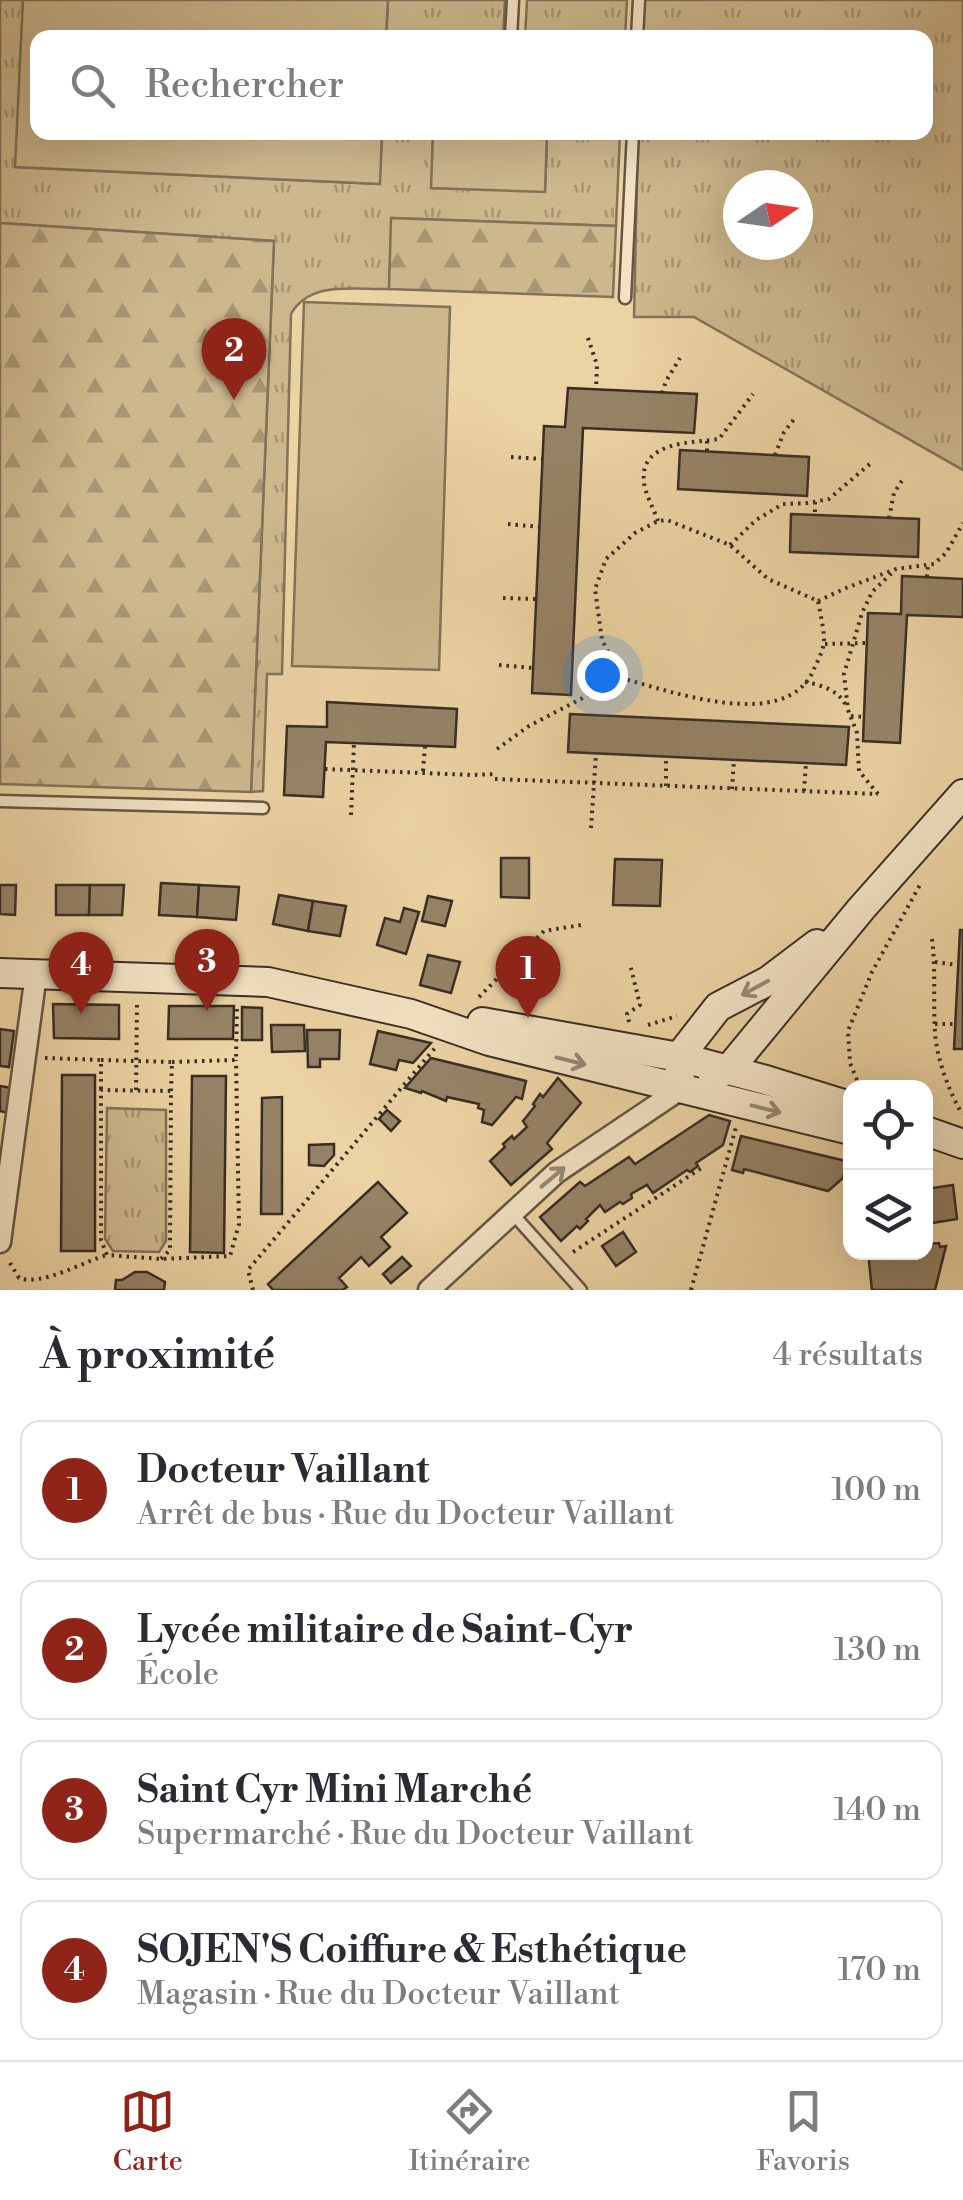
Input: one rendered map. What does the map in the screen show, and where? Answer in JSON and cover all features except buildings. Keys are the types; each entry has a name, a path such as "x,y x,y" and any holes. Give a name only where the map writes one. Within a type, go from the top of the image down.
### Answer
{"main road":[{"path":"682,1088 729,1069 861,908 963,794"},
{"path":"682,1088 679,1057 718,1007 768,981 861,908"},
{"path":"0,973 268,982 459,1024 679,1057 843,1093"},
{"path":"459,1024 489,1041 843,1128"}],"street":[{"path":"5,1252 36,974"},
{"path":"430,1290 558,1172 682,1088"}],"lane":[{"path":"512,30 513,0"},
{"path":"637,30 639,0"},
{"path":"625,298 633,140"},
{"path":"0,801 263,808"},
{"path":"512,1214 581,1290"}],"path":[{"path":"588,338 597,366 596,389"},
{"path":"662,392 680,358"},
{"path":"658,521 644,482 646,462 655,452 677,444 720,439 753,394"},
{"path":"775,455 784,432 795,418"},
{"path":"707,441 707,451"},
{"path":"511,457 543,459"},
{"path":"730,544 756,520 783,504 829,499 872,462"},
{"path":"889,518 894,493 903,478"},
{"path":"815,502 816,515"},
{"path":"621,678 602,640 595,588 606,560 635,533 658,521 668,520 730,544 768,580 818,602"},
{"path":"818,602 896,568 934,564 946,553 963,522"},
{"path":"508,524 540,527"},
{"path":"927,577 928,564"},
{"path":"850,713 844,674 862,613 872,592 896,568"},
{"path":"503,598 536,599"},
{"path":"497,749 529,726 621,678 714,703 772,703 795,692 811,677 825,644 818,602"},
{"path":"825,644 867,643"},
{"path":"499,665 533,668"},
{"path":"325,769 878,794 859,771 857,733 843,699 823,686 805,682"},
{"path":"850,713 864,717"},
{"path":"351,815 354,743"},
{"path":"423,773 425,746"},
{"path":"590,828 596,754"},
{"path":"666,757 666,786"},
{"path":"732,788 734,760"},
{"path":"804,791 806,764"},
{"path":"853,1080 848,1030 872,972 928,871"},
{"path":"253,1290 248,1270 476,1000 544,931 581,924"},
{"path":"932,939 935,1037 949,1088 950,1137"},
{"path":"935,962 958,965"},
{"path":"630,964 640,1005"},
{"path":"136,1090 138,977"},
{"path":"5,1252 20,1278 30,1281 107,1255 161,1259 230,1256 240,1224 236,981"},
{"path":"935,1024 955,1024"},
{"path":"26,1048 44,1058 236,1060"},
{"path":"101,1060 100,1240 107,1255"},
{"path":"161,1259 170,1250 172,1062"},
{"path":"101,1090 171,1091"},
{"path":"691,1290 738,1121"},
{"path":"557,1263 703,1168"}],"green space":[{"path":"0,0 23,0 16,167 379,184 382,140 433,140 432,188 545,191 547,140 620,140 616,226 392,218 389,289 321,291 299,303 291,314 282,674 267,674 263,791 251,792 274,241 0,223"},
{"path":"23,0 388,0 386,30 30,30 30,140 382,140 380,184 15,167"},
{"path":"388,0 505,0 503,30 386,30"},
{"path":"527,0 627,0 625,30 525,30"},
{"path":"644,0 963,0 963,470 694,317 634,317 638,140 933,140 933,30 643,30"},
{"path":"433,140 547,140 545,192 431,188"},
{"path":"391,218 616,226 613,297 389,289"},
{"path":"0,223 274,241 251,792 0,784"},
{"path":"304,302 450,307 439,670 292,666"},
{"path":"107,1108 166,1110 166,1241 159,1252 113,1251 105,1239"}],"place":[{"name":"Lycée militaire de Saint-Cyr","path":"234,400"},
{"name":"Saint Cyr Mini Marché","path":"207,1011"},
{"name":"SOJEN'S Coiffure & Esthétique","path":"81,1014"},
{"name":"Docteur Vaillant","path":"528,1018"}]}
